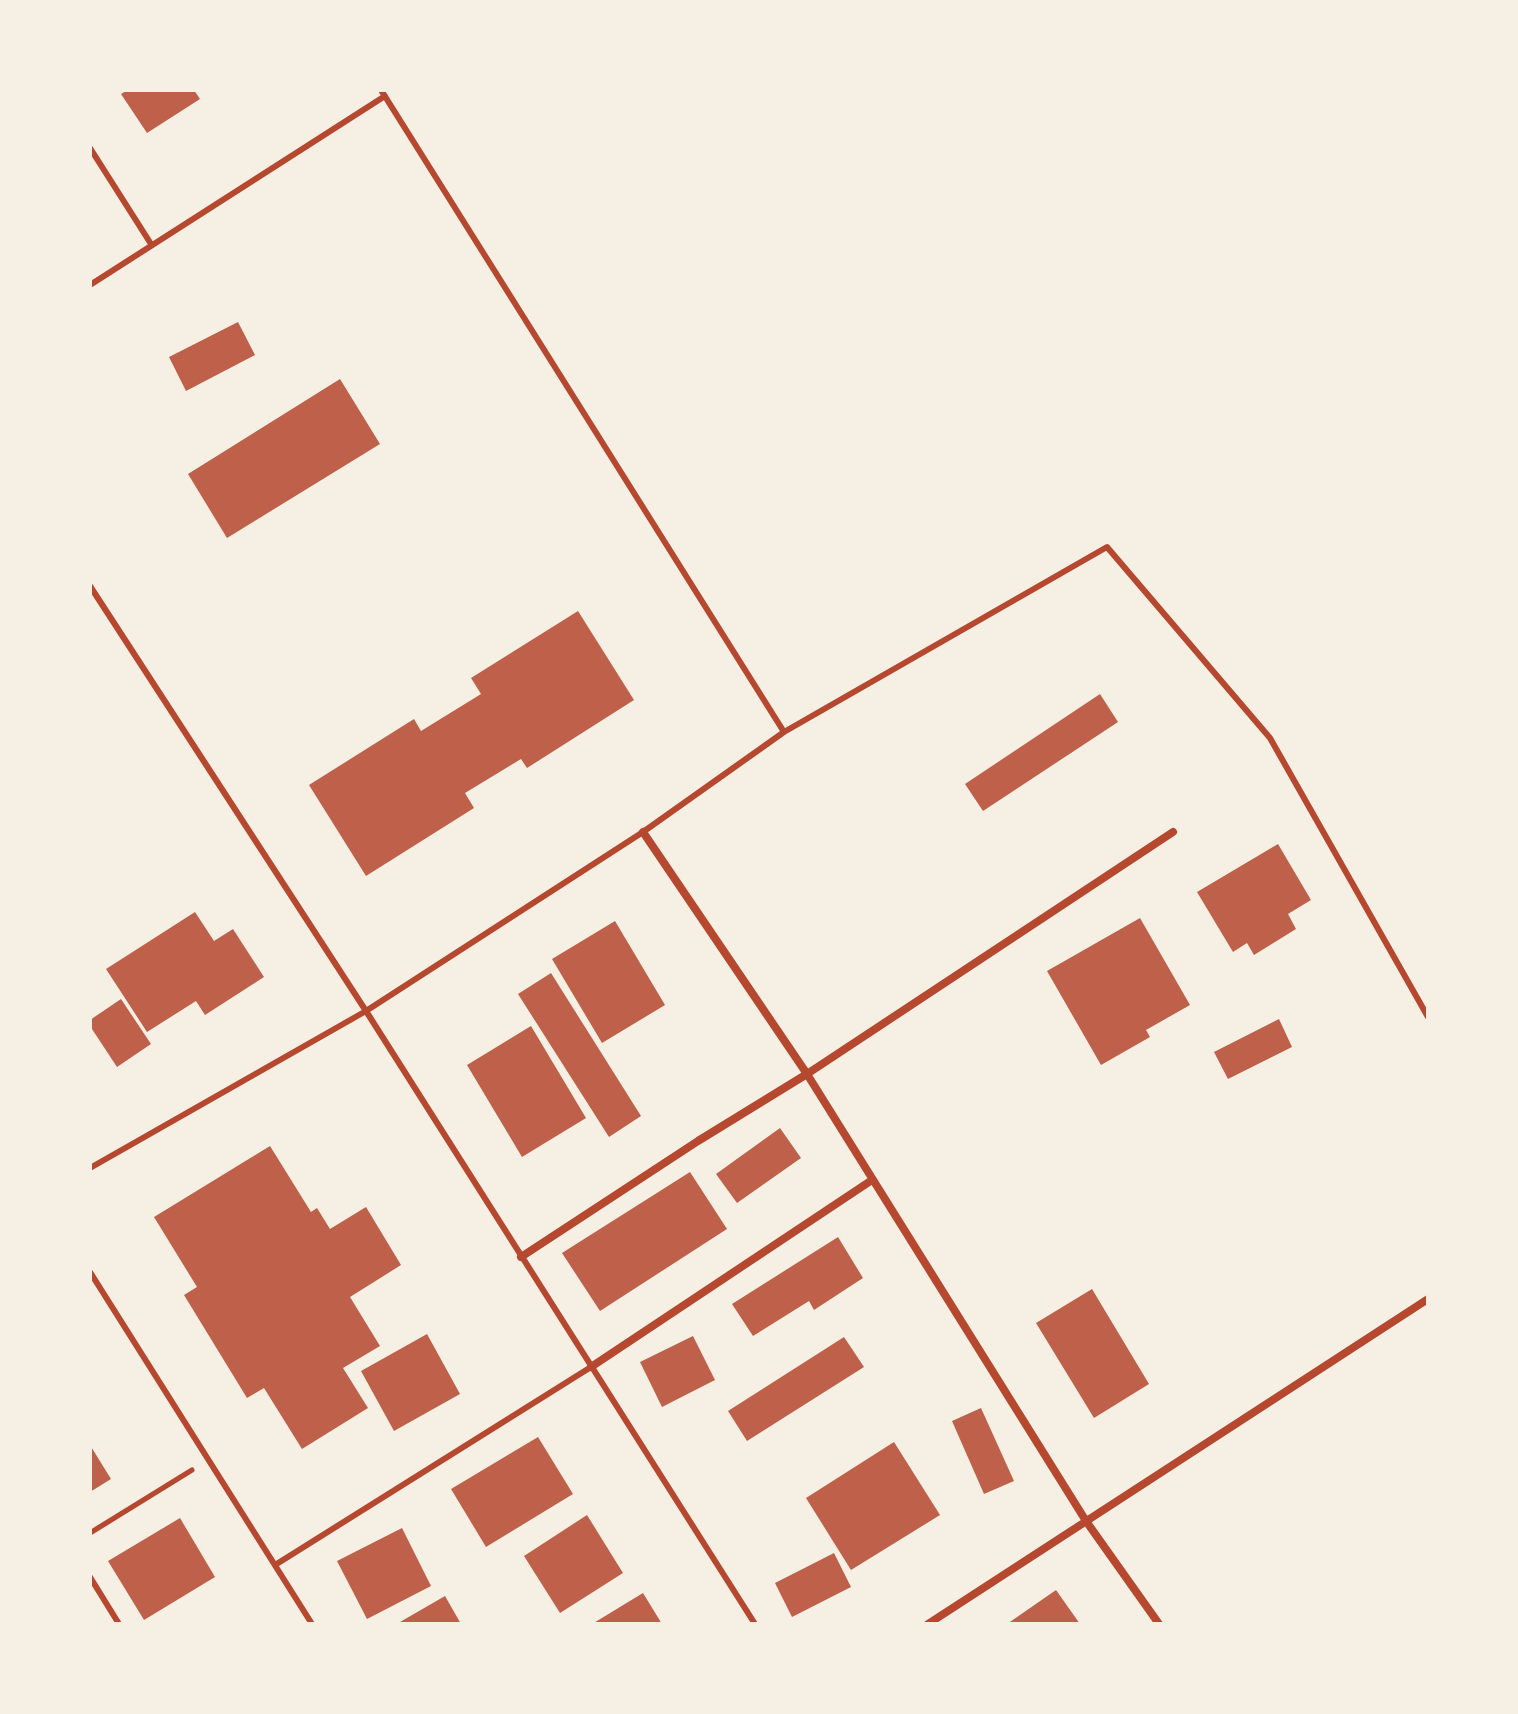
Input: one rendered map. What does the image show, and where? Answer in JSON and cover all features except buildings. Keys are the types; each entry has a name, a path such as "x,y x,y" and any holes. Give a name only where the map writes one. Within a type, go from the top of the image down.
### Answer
{"street":[{"path":"643,832 807,1074 1086,1521 1159,1624"},
{"path":"521,1257 807,1074 1173,832"},
{"path":"591,1367 872,1180"},
{"path":"931,1623 1428,1299"}],"lane":[{"path":"90,285 383,93 784,732"},
{"path":"90,148 151,244"},
{"path":"90,1168 366,1011 643,832 784,732 1107,547 1270,738 1428,1017"},
{"path":"90,586 366,1011 755,1624"},
{"path":"90,1272 312,1624"},
{"path":"275,1565 591,1367"},
{"path":"90,1577 119,1624"}],"path":[{"path":"90,1533 210,1459"}]}
